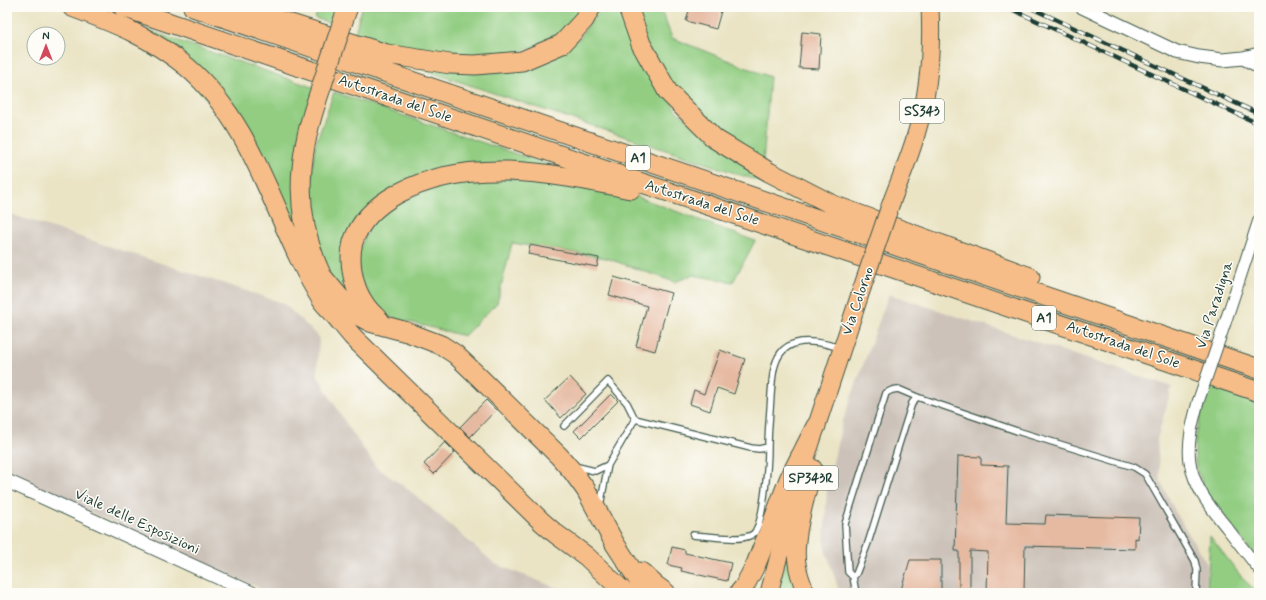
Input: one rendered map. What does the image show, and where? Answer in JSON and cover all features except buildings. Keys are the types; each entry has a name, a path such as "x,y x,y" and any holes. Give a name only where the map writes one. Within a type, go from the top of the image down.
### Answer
{"highway":[{"path":"72,7 115,23 159,46 188,68 214,94 229,114 244,140 315,288 324,303 352,336 542,522 590,559 625,593"},
{"name":"Autostrada del Sole","path":"123,7 1259,392"},
{"name":"Autostrada del Sole","path":"193,7 1259,369"},
{"path":"236,7 387,54 450,64 475,65 522,61 562,44 584,20 591,7"},
{"path":"628,7 641,44 668,92 715,139 769,172 833,205 1056,286 1082,308"},
{"path":"340,322 313,255 307,236 302,213 300,190 303,152 308,127 345,16"},
{"path":"388,326 369,310 360,298 352,271 352,250 360,228 368,217 380,205 402,191 429,181 456,174 499,171 564,176 635,190 660,189"},
{"path":"321,275 353,312 367,321 388,326 433,341 455,354 478,376 566,464 586,490 621,553 647,593"},
{"path":"739,593 744,587 756,564 788,479 816,426"},
{"path":"621,553 655,585 666,593"}],"main road":[{"name":"Via Colorno","path":"769,593 793,500 816,426 889,209 917,131 923,108 930,54 930,7"},
{"name":"SP343R","path":"806,593 797,568 796,544 814,465 836,384 840,356"}],"street":[{"path":"1082,7 1177,52 1223,60 1243,58 1259,54"},
{"path":"1243,58 1259,66"},
{"name":"Via Paradigna","path":"1259,220 1198,402 1192,426 1190,452 1190,462 1196,482 1206,502 1259,569"},
{"name":"Viale delle Esposizioni","path":"7,481 252,593"}],"lane":[{"path":"693,535 738,538 747,537 754,533 758,525 768,466 773,375 776,361 782,351 791,345 807,341 822,342 840,356"},
{"path":"564,426 608,381 627,403 635,419 751,448 759,449 768,447"},
{"path":"856,593 853,577 848,572 844,524 886,393 898,389 917,397 1017,431 1134,467 1141,471 1148,479 1195,561 1197,570 1196,593"},
{"path":"853,577 856,574 868,543 912,403 917,397"},
{"path":"599,513 608,465 635,419"},
{"path":"566,464 595,471 608,465"}],"shaded area":[{"path":"7,213 283,303 319,337 317,375 345,422 376,467 413,493 495,564 570,593 270,593 7,475"},
{"path":"889,294 1172,387 1157,439 1160,480 1176,513 1207,564 1206,593 840,593 824,546 827,488 842,423"}],"green space":[{"path":"319,7 343,7 337,26 315,18"},
{"path":"362,7 588,7 551,43 486,60 418,54 354,36"},
{"path":"601,7 623,7 676,111 804,196 415,67 485,73 579,39"},
{"path":"634,7 660,7 672,38 770,77 763,162 716,134 677,95 646,44"},
{"path":"147,30 318,89 302,136 309,262 266,168"},
{"path":"334,92 578,175 418,180 356,227 349,295 331,278 318,246 309,200 315,146"},
{"path":"485,178 541,180 633,195 755,241 733,282 692,275 675,282 606,258 512,243 497,303 464,336 382,315 360,280 358,252 371,224 399,202 436,186"},
{"path":"1210,387 1259,404 1259,435 1257,437 1259,450 1259,562 1208,495 1197,471 1195,460 1195,436"},
{"path":"791,534 800,593 777,593"},
{"path":"1210,536 1243,579 1258,593 1207,593"}],"railway":[{"path":"1007,7 1259,124"},
{"path":"1029,7 1259,114"}]}
